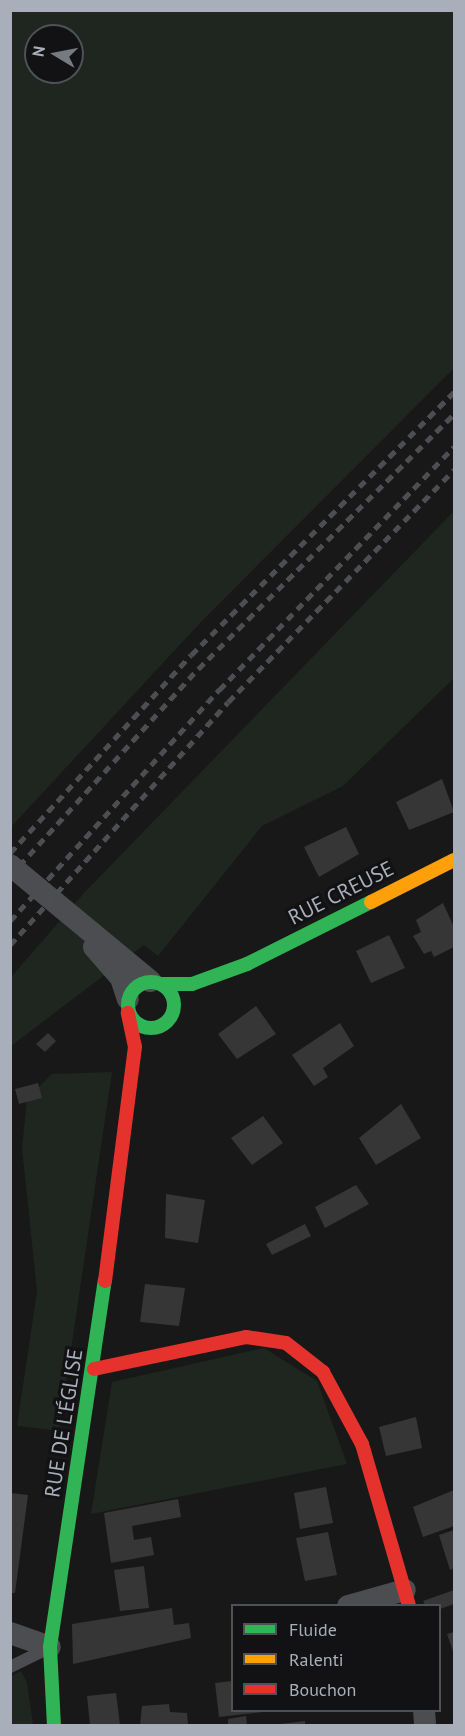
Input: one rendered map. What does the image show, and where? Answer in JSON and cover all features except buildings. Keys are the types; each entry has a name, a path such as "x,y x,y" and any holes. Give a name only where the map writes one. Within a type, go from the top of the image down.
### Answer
{"street":[{"name":"RUE CREUSE","path":"156,983 192,984 247,964 454,860"},
{"path":"10,865 173,997 172,1014"},
{"path":"62,909 121,978 128,1006 141,1026 159,1027"},
{"name":"RUE CREUSE","path":"205,997 247,964"},
{"path":"128,1006 136,986 156,983"},
{"path":"156,1047 159,1027 172,1014 190,1005"},
{"name":"RUE DE L'ÉGLISE","path":"54,1725 50,1647 94,1369 128,1127 135,1047 128,1006"},
{"name":"RUE DE L'ÉGLISE","path":"128,1127 149,1064"},
{"path":"94,1369 246,1337 286,1343 323,1372 362,1444 407,1598 356,1604"},
{"path":"10,1633 50,1647"}],"lane":[{"path":"10,1667 50,1647"}],"shaded area":[{"path":"11,10 454,11 454,368 200,623 11,827"},
{"path":"454,511 454,678 343,786 262,826 158,956 144,945 11,1046 11,977 84,893"},
{"path":"112,1072 59,1431 17,1426 37,1291 22,1148 27,1099 52,1074"},
{"path":"264,1348 317,1381 347,1464 91,1514 112,1382"},
{"path":"21,1671 27,1683 33,1725 11,1725 11,1676"}],"railway":[{"path":"10,853 191,655 454,392"},
{"path":"10,876 198,669 454,414"},
{"path":"10,921 219,690 454,447"},
{"path":"10,945 228,702 454,470"}],"traffic: fast":[{"path":"163,984 192,984 247,964 371,902"},
{"path":"156,982 168,988 173,996 174,1005 173,1014 168,1022 160,1027 146,1028 138,1025 131,1018 128,1000 131,992 138,985 156,982"},
{"path":"54,1726 50,1647 105,1281"}],"traffic: slow":[{"path":"371,902 454,860"}],"traffic: jam":[{"path":"105,1281 135,1047 128,1013"},
{"path":"94,1369 246,1337 286,1343 323,1372 362,1444 408,1604"}]}
